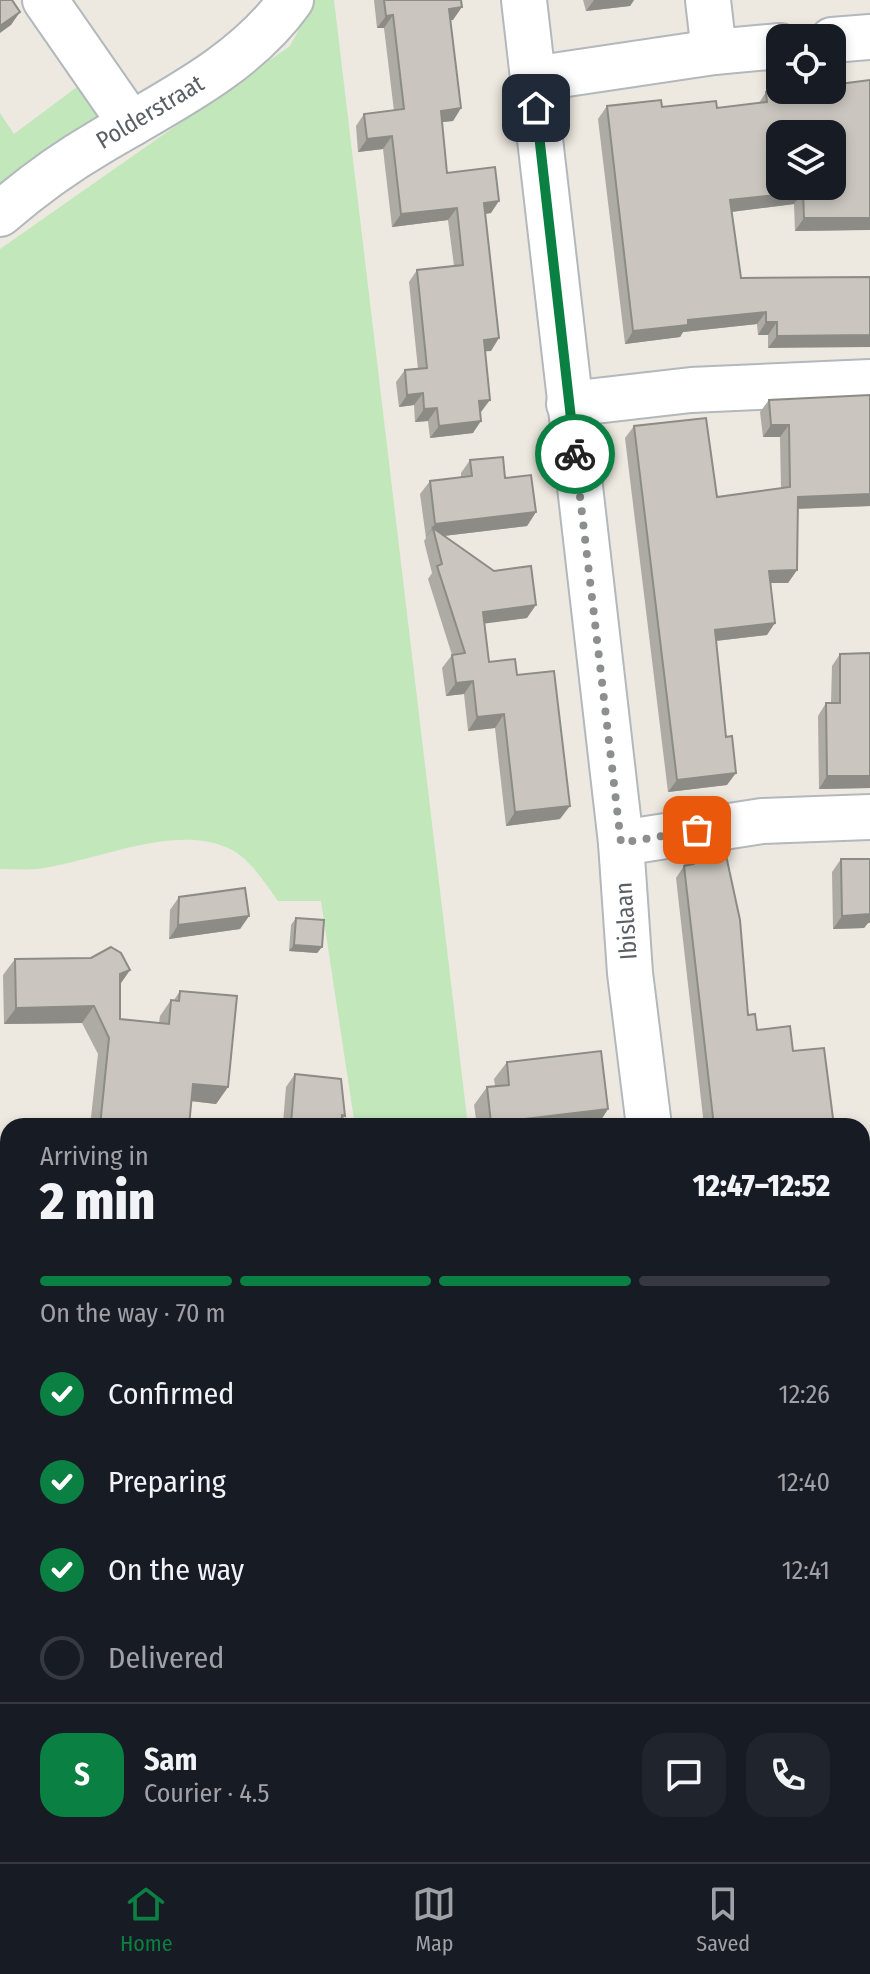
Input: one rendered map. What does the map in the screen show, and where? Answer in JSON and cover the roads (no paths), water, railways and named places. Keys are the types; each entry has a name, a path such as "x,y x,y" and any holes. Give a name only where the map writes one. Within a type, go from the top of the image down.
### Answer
{"street":[{"path":"45,0 131,124"},
{"name":"Polderstraat","path":"0,214 55,170 170,104 248,46 291,0"},
{"name":"Ibislaan","path":"524,0 621,843 630,973 648,1118"},
{"path":"708,0 714,52"},
{"path":"846,39 870,37"},
{"path":"533,79 766,47"},
{"path":"569,404 691,390 870,382"},
{"path":"621,843 762,821 870,817"}]}
